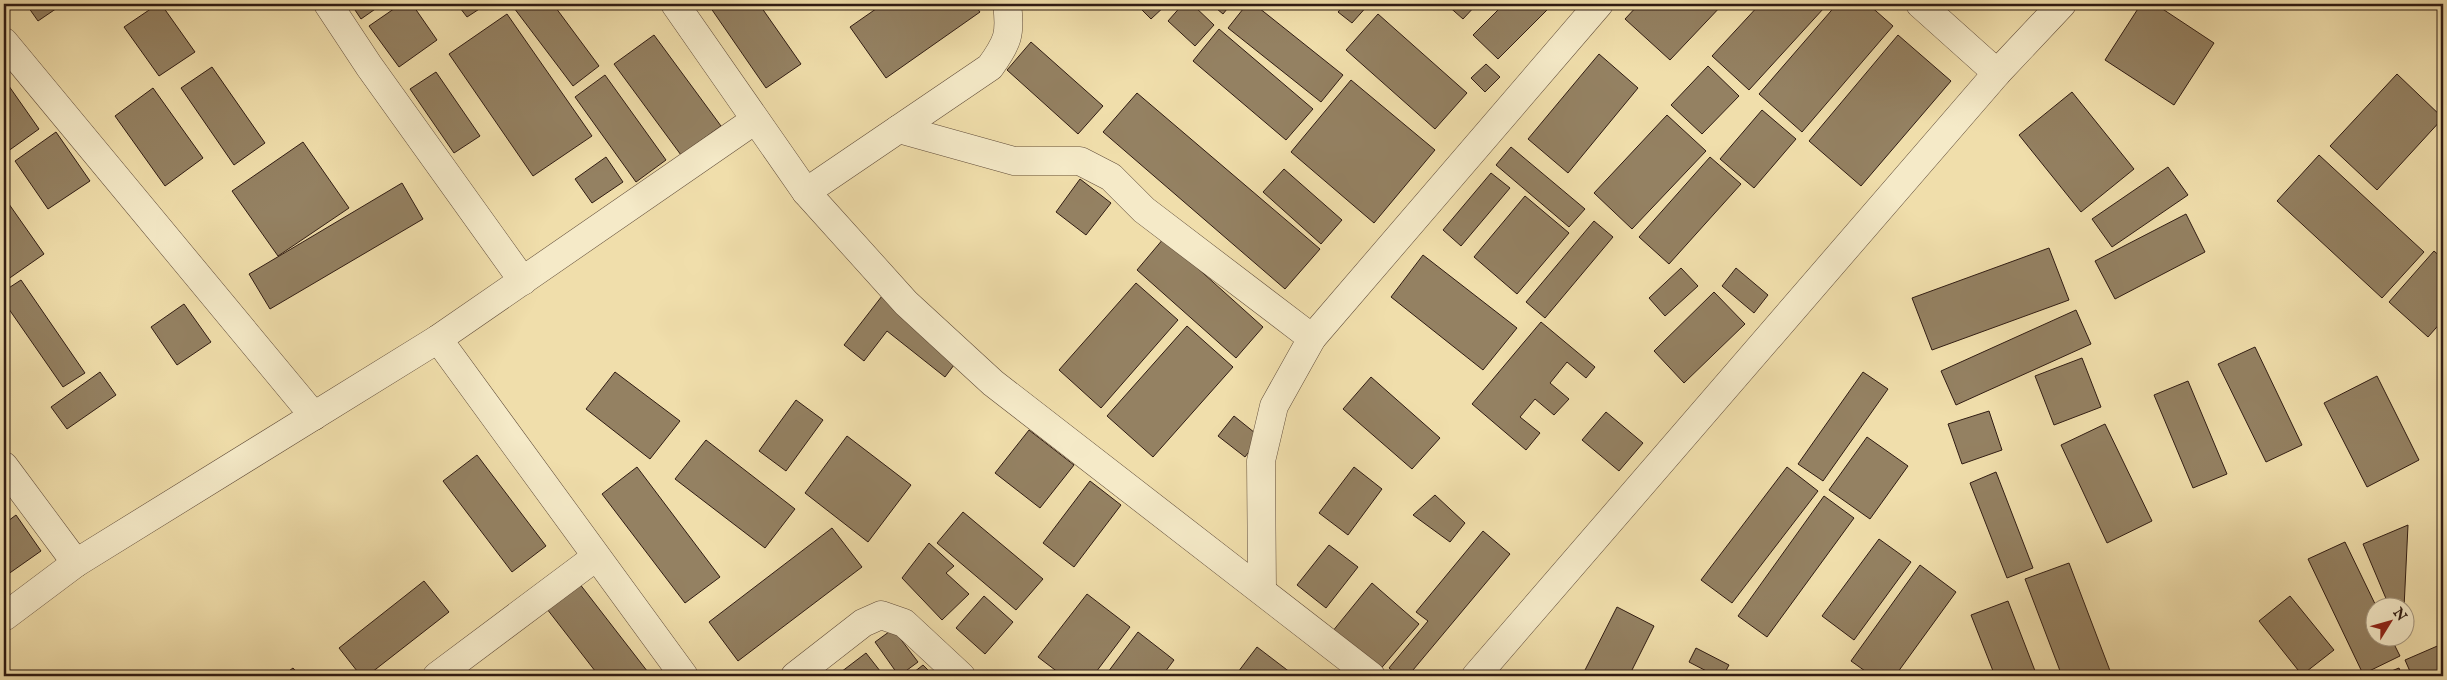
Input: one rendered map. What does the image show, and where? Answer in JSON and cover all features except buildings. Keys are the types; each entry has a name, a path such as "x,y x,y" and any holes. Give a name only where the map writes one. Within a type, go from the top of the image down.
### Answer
{"street":[{"path":"328,4 369,66 524,281"},
{"path":"676,4 806,192 906,303 993,383 1371,676"},
{"path":"806,192 990,67 1003,49 1010,27 1007,4"},
{"path":"1262,590 1261,461 1274,406 1312,338 1599,4"},
{"path":"1920,4 1996,73"},
{"path":"1476,676 1996,73 2062,4"},
{"path":"4,42 314,416"},
{"path":"4,617 76,563 438,340 755,120"},
{"path":"899,129 1014,161 1080,161 1111,177 1144,210 1312,338"},
{"path":"438,340 684,676"},
{"path":"4,466 76,563"},
{"path":"437,676 596,557"},
{"path":"794,676 863,623 881,616 904,623 961,676"}]}
